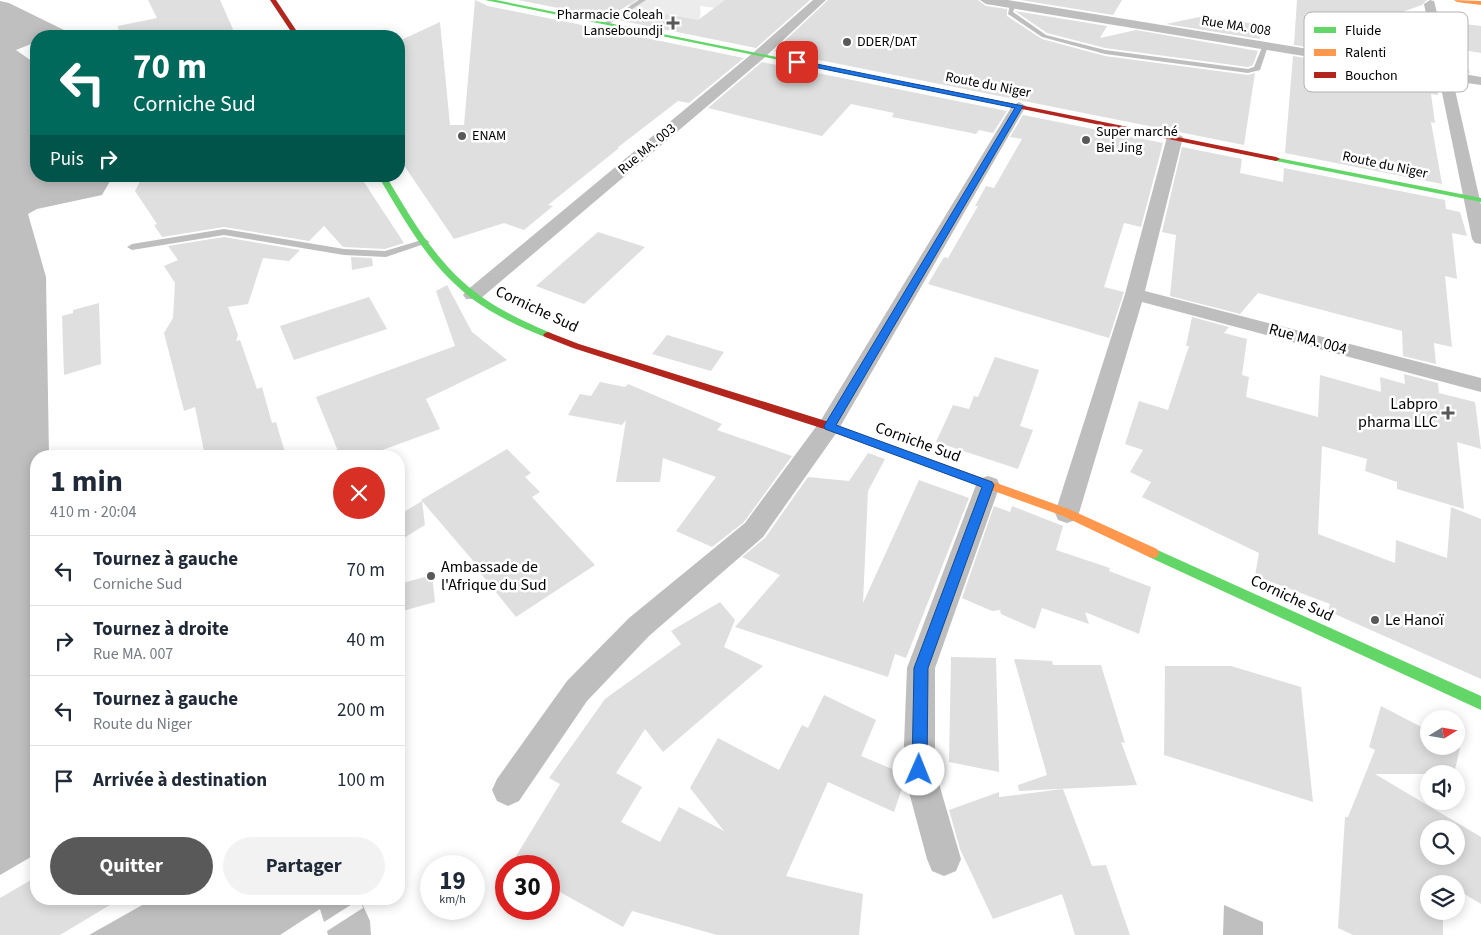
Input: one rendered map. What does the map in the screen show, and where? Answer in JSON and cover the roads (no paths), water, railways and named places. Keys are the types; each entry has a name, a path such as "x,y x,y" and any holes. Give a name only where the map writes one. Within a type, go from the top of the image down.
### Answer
{"main road":[{"name":"Route du Niger","path":"488,0 1175,137 1477,201"},
{"path":"1457,0 1481,3"},
{"path":"279,3 294,30"},
{"name":"Corniche Sud","path":"386,182 413,228 450,273 473,295 531,328 576,346 829,426 1067,513 1481,703"}],"street":[{"name":"Rue MA. 003","path":"473,295 760,55 820,0"},
{"name":"Rue MA. 008","path":"986,0 1304,52"},
{"path":"1430,4 1432,12"},
{"name":"Rue MA. 008","path":"1468,79 1481,81"},
{"path":"1451,92 1477,201 1481,239"},
{"path":"508,790 577,691 640,627 754,530 829,426 1019,106"},
{"path":"1067,513 1135,294 1175,137"},
{"name":"Rue MA. 004","path":"1135,294 1481,385"},
{"path":"944,859 919,770 921,668 988,485"}],"lane":[{"path":"608,23 643,0"},
{"path":"1013,5 1010,12 1044,36 1105,52 1248,71 1257,68 1265,46"},
{"path":"132,247 224,232 344,252 386,254 425,242"}],"place":[{"name":"Pharmacie Coleah Lanseboundji","path":"673,23"},
{"name":"DDER/DAT","path":"847,42"},
{"name":"ENAM","path":"462,136"},
{"name":"Super marché Bei Jing","path":"1086,140"},
{"name":"Labpro pharma LLC","path":"1448,413"},
{"name":"Ambassade de l'Afrique du Sud","path":"431,576"},
{"name":"Le Hanoï","path":"1375,620"}]}
